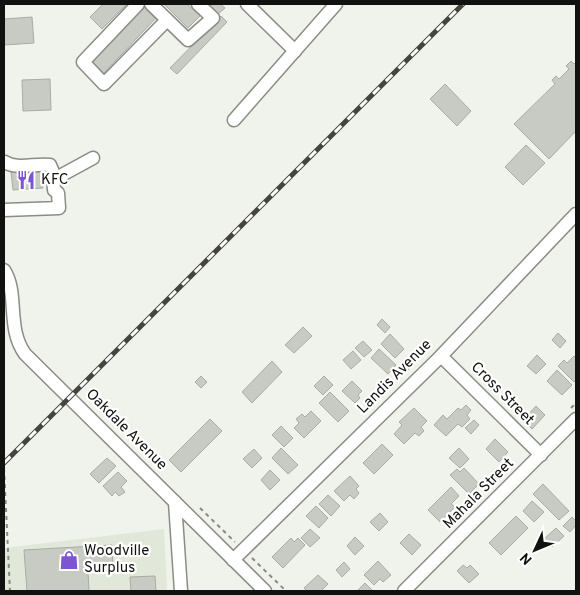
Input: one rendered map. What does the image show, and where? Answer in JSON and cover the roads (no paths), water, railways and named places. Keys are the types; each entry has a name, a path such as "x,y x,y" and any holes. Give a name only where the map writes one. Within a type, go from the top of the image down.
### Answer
{"street":[{"path":"138,4 83,62 104,84 167,20"},
{"path":"151,4 188,40 212,18 198,4"},
{"path":"248,4 295,51"},
{"path":"234,120 336,4"},
{"path":"4,162 47,158 54,161 60,169 59,208 4,210"},
{"path":"60,176 93,158"},
{"path":"4,162 11,166 50,165 53,172 54,190 58,193"},
{"name":"Landis Avenue","path":"234,560 441,356 576,214"},
{"name":"Oakdale Avenue","path":"4,270 9,283 18,345 25,354 265,591"},
{"name":"Cross Street","path":"441,356 541,455"},
{"name":"Mahala Street","path":"404,591 541,455 573,414"},
{"path":"175,502 181,591"}],"railway":[{"path":"4,463 463,4"}],"place":[{"name":"KFC","path":"26,180"},
{"name":"Woodville Surplus","path":"69,560"}]}
